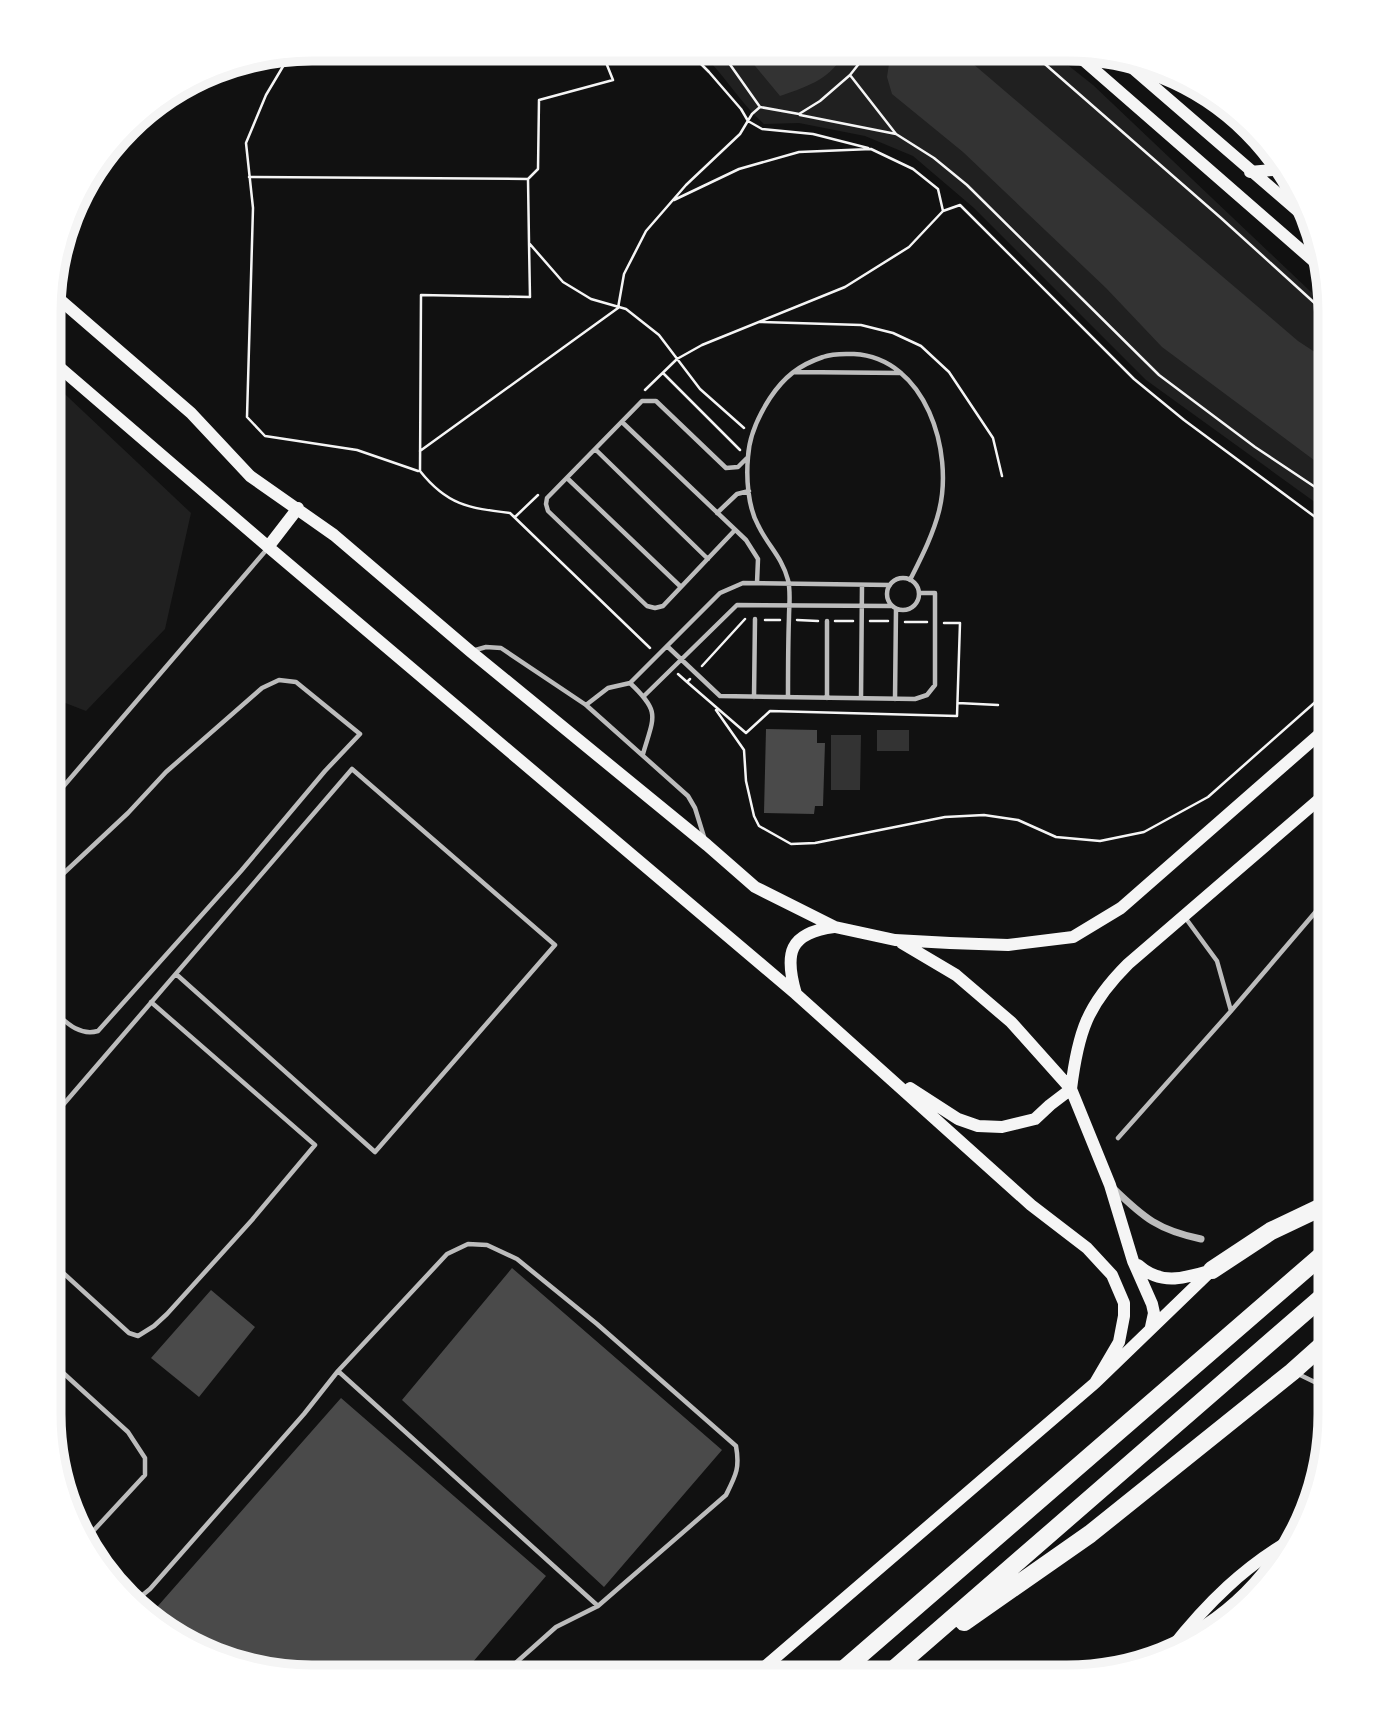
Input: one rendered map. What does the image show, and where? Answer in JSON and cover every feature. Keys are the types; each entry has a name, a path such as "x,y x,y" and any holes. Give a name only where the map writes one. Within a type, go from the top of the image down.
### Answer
{"highway":[{"path":"1212,1270 1271,1231 1318,1208"},
{"path":"849,1665 1318,1259"},
{"path":"900,1665 1318,1301"},
{"path":"903,1665 1090,1534 1318,1349"}],"main road":[{"path":"1086,62 1312,259"},
{"path":"1139,72 1297,211"},
{"path":"1251,172 1273,170"},
{"path":"1272,223 1281,199"},
{"path":"62,301 191,413 250,476 334,535 755,887 835,927 895,940 1008,945 1073,937 1121,908 1318,736"},
{"path":"61,369 796,994 1031,1205 1087,1248 1112,1275 1124,1303 1119,1342 1095,1383"},
{"path":"268,547 298,508"},
{"path":"869,1060 940,1109 978,1126 1002,1127 1035,1119 1071,1089 1076,1054 1093,1006 1109,983 1318,800"},
{"path":"796,994 789,960 792,947 806,934 835,927"},
{"path":"895,940 957,975 1012,1022 1071,1089 1110,1185 1133,1261 1152,1304 1154,1313 1151,1326"},
{"path":"1133,1261 1147,1273 1164,1279 1189,1277 1212,1270"},
{"path":"767,1665 1095,1383 1212,1270"},
{"path":"1181,1637 1223,1589 1280,1545"}],"street":[{"path":"1281,199 1284,187"},
{"path":"1110,1185 1140,1214 1157,1226 1201,1239"}],"lane":[{"path":"788,697 789,584 781,558 757,524 749,492 748,457 753,433 764,408 780,383 805,363 834,353 866,355 902,373 916,390 931,416 940,445 943,477 939,510 910,580"},
{"path":"793,372 902,373"},
{"path":"735,530 663,606 655,608 647,606 548,511 545,504 547,498 642,401 656,401 726,468 738,467 748,457"},
{"path":"622,422 746,540 758,559 757,583"},
{"path":"595,449 708,559"},
{"path":"567,478 681,587"},
{"path":"717,513 737,494 749,492"},
{"path":"61,789 268,547"},
{"path":"586,705 608,688 630,683 720,593 743,583 890,585 899,579 915,583 920,593 913,608 902,611 862,606 737,605 644,696"},
{"path":"861,698 862,585"},
{"path":"890,585 887,596 894,608 895,699"},
{"path":"667,646 720,696 915,699 927,695 935,685 935,593 920,593"},
{"path":"754,696 755,619"},
{"path":"827,621 827,698"},
{"path":"470,651 501,648 586,705 688,796 695,808 707,845"},
{"path":"61,876 128,813 166,772 262,688 279,680 296,682 360,734 98,1031 89,1034 81,1032 61,1017"},
{"path":"630,683 644,696 652,709 653,720 643,754"},
{"path":"61,1107 352,769 555,945 375,1153 176,974"},
{"path":"1118,1138 1318,909"},
{"path":"1183,916 1217,961 1231,1011"},
{"path":"61,1271 129,1333 138,1336 167,1314 315,1145 151,1002"},
{"path":"141,1596 338,1371 447,1254 468,1244 487,1245 517,1259 597,1324 736,1446 739,1463 735,1478 726,1494 598,1606 556,1627 513,1665"},
{"path":"61,1371 128,1432 145,1458 145,1475 91,1533"},
{"path":"338,1371 598,1606"},
{"path":"1292,1372 1318,1382"}],"path":[{"path":"249,177 528,179 538,169 539,100 613,80 605,61"},
{"path":"698,61 741,109 748,121 762,129 813,134 871,149 913,169 938,190 943,211"},
{"path":"728,61 760,107 896,134"},
{"path":"799,114 820,101 850,75 861,61"},
{"path":"1041,61 1318,306"},
{"path":"285,63 265,95 246,143 253,208 247,417 265,436 357,450 419,471"},
{"path":"850,75 896,134 934,158 967,185 1159,375 1255,447 1318,489"},
{"path":"418,452 618,308 624,274 646,231 740,134 760,107"},
{"path":"674,200 739,169 799,152 871,149"},
{"path":"528,179 530,243 563,282 592,299 626,309 659,335 701,389 740,425 753,433"},
{"path":"677,359 702,345 845,287 909,247 943,211 960,205 1134,379 1184,420 1318,519"},
{"path":"663,373 748,457"},
{"path":"712,704 744,750 749,798 754,816 760,826 791,844 815,843 945,817 984,816 1018,820 1056,837 1100,841 1144,832 1208,797 1318,700"},
{"path":"958,703 998,705"}],"shaded area":[{"path":"708,61 1063,61 1093,85 1317,298 1318,504 1146,380 974,208 913,156 865,136 799,123 764,124"},
{"path":"751,61 840,61 819,80 780,96"},
{"path":"889,61 970,61 1298,341 1318,354 1318,463 1162,347 1106,288 963,152 892,94 887,77"},
{"path":"61,390 191,513 165,629 86,711 61,701"},
{"path":"877,730 909,730 909,751 877,751"},
{"path":"831,735 861,735 860,790 831,790"}],"building":[{"path":"766,729 817,730 817,743 825,743 823,806 815,806 814,814 764,813"},
{"path":"512,1268 722,1450 604,1587 402,1400"},
{"path":"211,1290 255,1327 199,1397 151,1358"},
{"path":"341,1398 546,1576 470,1665 280,1663 216,1646 187,1631 155,1609"}]}
